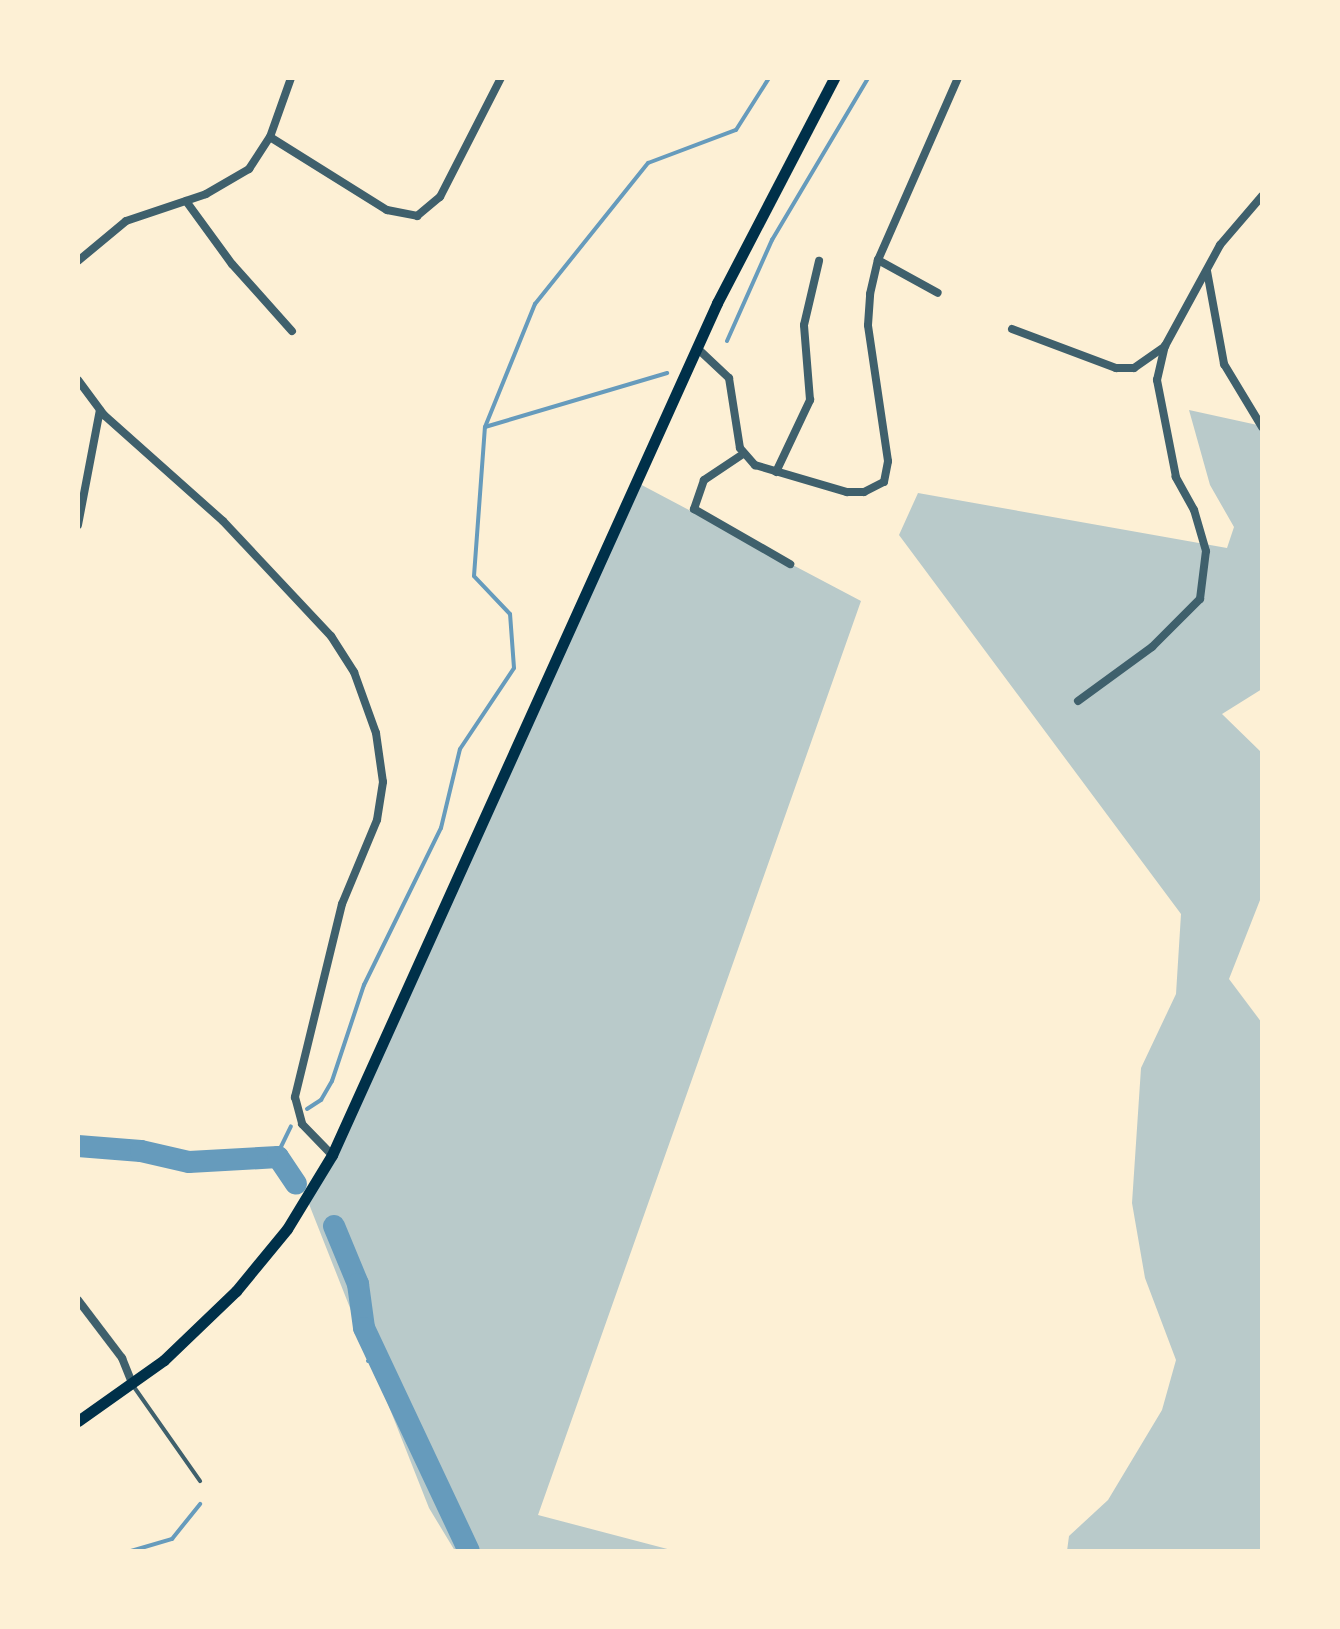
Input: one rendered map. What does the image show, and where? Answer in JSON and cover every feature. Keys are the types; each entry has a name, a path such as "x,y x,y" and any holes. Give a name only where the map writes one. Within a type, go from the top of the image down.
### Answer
{"main road":[{"path":"78,1421 133,1385 236,1291 287,1229 332,1155 697,348 766,202 834,78"}],"street":[{"path":"78,261 126,221 186,201 240,177 270,137 291,78"},
{"path":"270,137 387,210 417,216 440,197 501,78"},
{"path":"697,348 729,378 743,454 755,465 855,493 877,488 886,477 868,325 878,260 958,78"},
{"path":"1078,701 1152,647 1200,599 1206,551 1194,510 1176,477 1157,396 1165,346 1236,221 1262,196"},
{"path":"186,201 232,264 292,331"},
{"path":"878,260 938,293"},
{"path":"776,472 810,400 804,325 819,261"},
{"path":"1207,270 1224,364 1262,427"},
{"path":"1012,329 1116,368 1134,368 1165,346"},
{"path":"79,384 100,410 223,521 323,627 354,672 376,733 383,782 377,820 342,904 295,1097 298,1119 332,1155"},
{"path":"78,525 100,410"},
{"path":"743,454 704,480 694,509 790,564"},
{"path":"78,1300 122,1358 133,1385"}],"lane":[{"path":"133,1385 200,1481"}],"shaded area":[{"path":"1189,410 1262,426 1262,689 1222,714 1262,753 1262,895 1229,979 1262,1023 1262,1551 1067,1551 1069,1536 1108,1500 1162,1410 1176,1360 1145,1278 1132,1203 1141,1068 1176,994 1181,914 899,535 918,493 1227,548 1234,527 1210,485"},
{"path":"636,482 861,601 538,1515 675,1551 455,1551 429,1508 307,1199"}],"waterway":[{"path":"307,1109 321,1100 332,1081 364,985 441,828 460,749 514,668 510,614 474,576 485,427 535,304 648,163 736,130 769,78"},
{"path":"727,341 772,240 868,78"},
{"path":"485,427 667,373"},
{"path":"276,1157 291,1126"},
{"path":"78,1146 141,1151 189,1162 278,1157 296,1184"},
{"path":"334,1226 358,1284 364,1328 469,1551"},
{"path":"368,1361 379,1354"},
{"path":"131,1551 172,1539 200,1504"}]}
